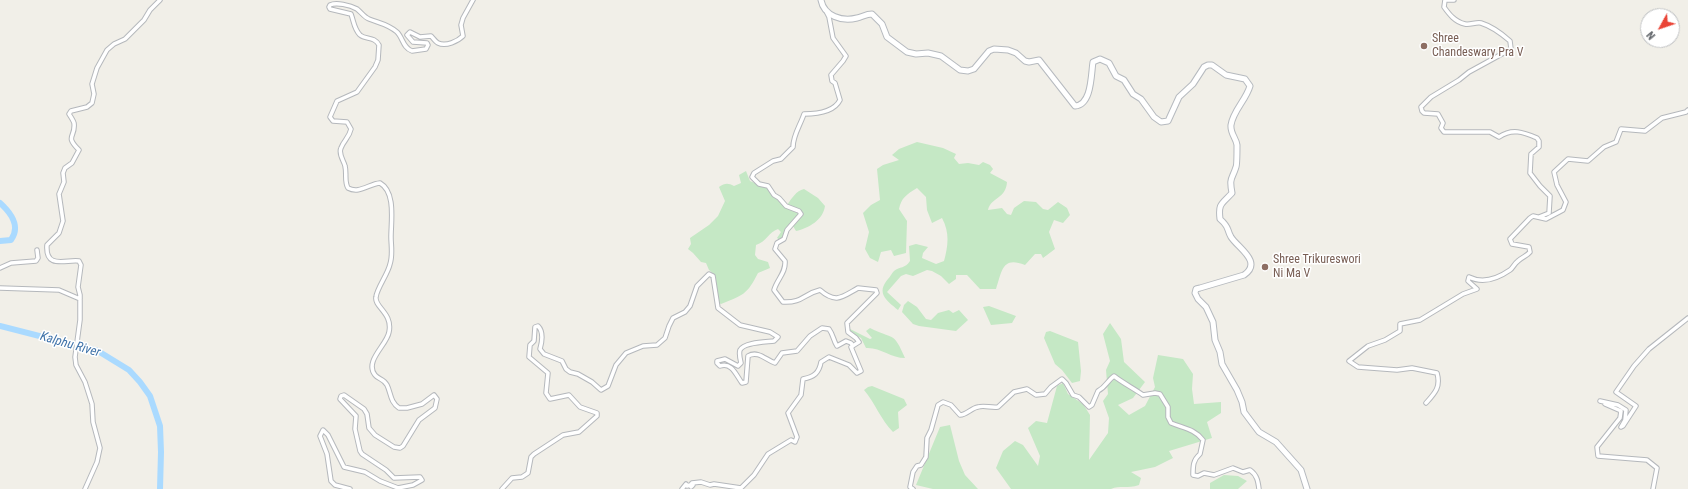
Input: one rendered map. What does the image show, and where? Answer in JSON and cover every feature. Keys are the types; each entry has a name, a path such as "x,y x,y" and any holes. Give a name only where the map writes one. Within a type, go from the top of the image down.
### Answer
{"street":[{"path":"85,489 97,462 100,445 93,422 92,404 85,382 76,366 75,353 80,320 80,299 78,288 81,265 79,262 74,261 60,263 55,261 48,255 46,249 47,245 59,233 63,221 58,194 64,182 65,168 72,163 79,150 72,143 71,138 74,123 69,114 71,111 86,108 92,103 94,94 92,84 97,68 107,50 114,44 124,39 144,20 150,10 160,0"},
{"path":"350,489 334,485 331,481 327,454 320,436 322,430 328,435 344,467 365,472 380,481 398,488 413,486 422,480 420,477 394,478 386,470 362,454 355,430 356,416 340,399 341,396 344,395 364,409 367,414 369,428 375,435 394,447 400,448 403,446 419,420 435,408 438,399 434,395 422,404 407,408 399,408 391,400 386,384 374,373 374,358 378,350 386,342 389,332 390,321 378,304 376,297 391,262 393,215 391,203 386,188 380,183 374,183 355,190 348,188 345,184 345,165 340,151 341,147 350,136 351,129 347,122 333,121 330,116 337,101 357,92 375,67 378,60 379,44 373,38 362,36 360,34 354,26 351,14 330,9 329,7 334,3 350,6 367,18 385,24 399,34 405,46 412,51 426,49 428,45 427,43 413,42 408,35 410,32 420,37 431,36 439,43 446,44 460,40 463,36 461,25 463,18 473,0"},
{"path":"682,489 686,484 687,486 690,485 691,487 693,485 692,483 702,482 710,486 714,484 742,489 754,475 768,454 791,440 795,442 797,437 788,413 801,394 803,379 812,377 819,370 822,362 829,357 849,365 857,373 861,371 851,347 859,342 848,332 847,323 877,293 876,290 858,288 841,298 831,298 820,290 812,292 803,299 794,302 783,302 774,290 776,281 784,274 785,261 775,249 777,244 784,239 787,230 801,214 799,211 786,206 774,195 768,186 760,184 752,177 754,173 773,161 781,159 793,147 793,137 804,114 815,114 829,110 838,104 840,100 835,83 832,81 830,75 846,56 833,38 830,17 821,0"},
{"path":"1454,0 1445,0 1444,7 1450,15 1456,20 1465,24 1480,23 1491,28 1510,41 1511,49 1483,63 1431,97 1421,107 1422,111 1438,114 1443,123 1441,128 1444,132 1490,132 1499,137 1507,132 1519,132 1537,138 1539,141 1539,146 1531,154 1530,173 1550,196 1549,213 1539,217"},
{"path":"826,12 832,16 849,20 872,14 882,24 887,37 907,52 916,54 928,53 941,56 960,70 968,71 974,69 989,52 994,49 1012,51 1025,61 1029,62 1039,60 1075,106 1079,106 1088,97 1093,62 1100,59 1106,60 1116,76 1129,86 1133,94 1141,99 1154,117 1161,122 1168,121 1179,97 1193,84 1204,68 1208,65 1212,65 1226,75 1245,79 1250,86 1247,97 1238,108 1231,124 1237,147 1235,159 1237,166 1231,176 1230,184 1232,193 1223,201 1219,209 1220,219 1228,226 1232,238 1250,260 1251,266 1249,271 1244,275 1196,289 1195,293 1198,299 1206,307 1213,322 1215,340 1220,352 1222,364 1237,390 1244,412 1259,432 1276,442 1301,470 1308,489"},
{"path":"1426,403 1437,392 1439,381 1437,373 1412,368 1397,370 1358,368 1349,362 1368,346 1385,340 1400,331 1400,324 1420,320 1463,294 1477,289 1468,281 1469,277 1478,282 1495,279 1511,270 1516,262 1527,256 1531,250 1527,246 1512,244 1510,240 1526,224 1528,219 1533,216 1546,218 1563,210 1566,202 1557,185 1554,172 1568,159 1588,161 1604,147 1616,142 1621,129 1645,131 1662,118 1686,112 1688,110"},
{"path":"0,268 10,263 36,261 38,258 37,250"},
{"path":"502,489 512,478 528,473 531,457 534,454 563,435 579,432 598,416 597,413 580,407 569,395 550,398 546,392 548,373 529,357 530,345 534,341 535,327 538,326 540,329 542,341 540,350 544,354 562,361 566,369 570,372 578,374 592,382 601,390 608,386 616,364 626,353 642,346 657,344 665,338 673,318 685,312 690,306 697,286 709,274 713,276 718,308 740,325 770,332 778,337 774,341 751,344 742,348 740,352 741,363 738,366 725,359 717,361 720,366 726,364 729,366 742,383 746,382 748,356 751,354 759,354 776,362 782,353 797,351 810,336 822,328 829,329 835,336 834,342 837,346 846,341 851,343 853,346"},
{"path":"0,288 59,290 80,299"},
{"path":"1653,489 1657,468 1647,460 1598,456 1598,447 1620,418 1621,411 1600,401 1618,405 1626,410 1625,420 1621,427 1624,426 1636,406 1616,392 1634,366 1649,349 1688,318"},
{"path":"913,489 910,487 913,472 926,457 927,438 931,430 938,405 943,402 952,405 960,415 964,415 973,408 980,406 998,407 1014,392 1027,389 1036,395 1044,394 1057,381 1062,379 1073,394 1079,397 1089,407 1092,405 1098,391 1105,388 1109,380 1114,376 1122,383 1130,386 1143,395 1155,393 1160,394 1168,407 1168,417 1171,423 1191,429 1198,434 1202,440 1200,454 1196,458 1193,466 1193,475 1198,476 1204,473 1214,475 1234,468 1243,472 1250,470 1258,480 1259,489"}],"green space":[{"path":"917,142 943,148 956,154 954,158 959,164 968,163 979,165 983,162 990,165 993,169 990,173 1007,182 1004,192 992,203 988,210 1002,208 1007,214 1011,215 1014,208 1024,201 1036,202 1043,209 1048,210 1058,202 1067,208 1070,215 1063,223 1054,220 1049,232 1055,249 1043,258 1041,254 1035,254 1025,265 1012,262 1007,264 1002,271 996,289 980,289 967,275 956,275 956,279 949,284 941,276 932,271 927,270 913,276 906,274 901,276 887,292 901,305 898,310 884,296 884,284 894,271 906,265 910,261 909,246 916,244 928,247 923,253 922,258 936,264 944,261 948,240 945,224 942,218 932,223 927,210 926,197 917,188 905,197 901,202 899,209 907,221 906,253 894,256 891,250 881,252 878,262 870,258 865,249 869,232 863,213 871,205 880,200 877,169 883,165 899,160 892,155 899,149"},
{"path":"746,171 750,181 769,189 772,196 779,199 782,204 799,212 800,215 780,240 777,238 781,232 778,229 756,245 755,255 758,259 768,262 770,268 758,273 751,286 744,293 721,304 717,301 714,294 715,275 709,270 706,263 701,262 688,249 691,244 690,238 709,225 718,216 725,201 719,187 725,184 734,186 741,183 739,175"},
{"path":"804,189 818,198 825,206 824,211 815,223 796,231 793,226 803,214 787,205 796,193"},
{"path":"908,301 917,307 926,319 931,320 938,313 949,310 953,313 959,310 968,320 956,331 919,326 913,324 902,312 904,305"},
{"path":"989,306 1016,316 1012,323 991,325 983,307"},
{"path":"1110,323 1121,339 1124,362 1145,382 1133,398 1118,405 1129,415 1145,406 1155,387 1153,378 1158,355 1183,359 1193,374 1192,389 1194,404 1221,402 1221,413 1207,422 1212,438 1169,451 1173,458 1155,467 1131,472 1141,478 1139,485 1111,489 1011,489 996,468 1003,451 1015,441 1023,445 1038,466 1040,456 1028,428 1036,421 1047,423 1057,386 1063,383 1068,394 1083,404 1090,415 1089,460 1108,433 1109,418 1103,401 1108,394 1106,370 1110,361 1103,334"},
{"path":"870,328 895,339 905,358 900,358 876,349 866,348 861,338 849,332 850,329 870,339 872,338 866,331"},
{"path":"1050,331 1078,342 1081,371 1080,381 1072,383 1062,370 1055,364 1044,338 1046,332"},
{"path":"872,386 904,399 907,405 898,412 899,428 893,432 864,390"},
{"path":"950,425 959,461 965,475 978,489 933,489 916,485 940,427"},
{"path":"1224,475 1238,476 1247,481 1238,489 1210,489 1210,483"}],"waterway":[{"name":"Kalphu River","path":"0,203 11,215 15,225 14,235 11,240 0,241"},
{"name":"Kalphu River","path":"0,326 98,351 129,370 150,396 160,426 160,489"}],"place":[{"name":"Shree Chandeswary Pra V","path":"1424,46"},
{"name":"Shree Trikureswori Ni Ma V","path":"1265,267"}]}
